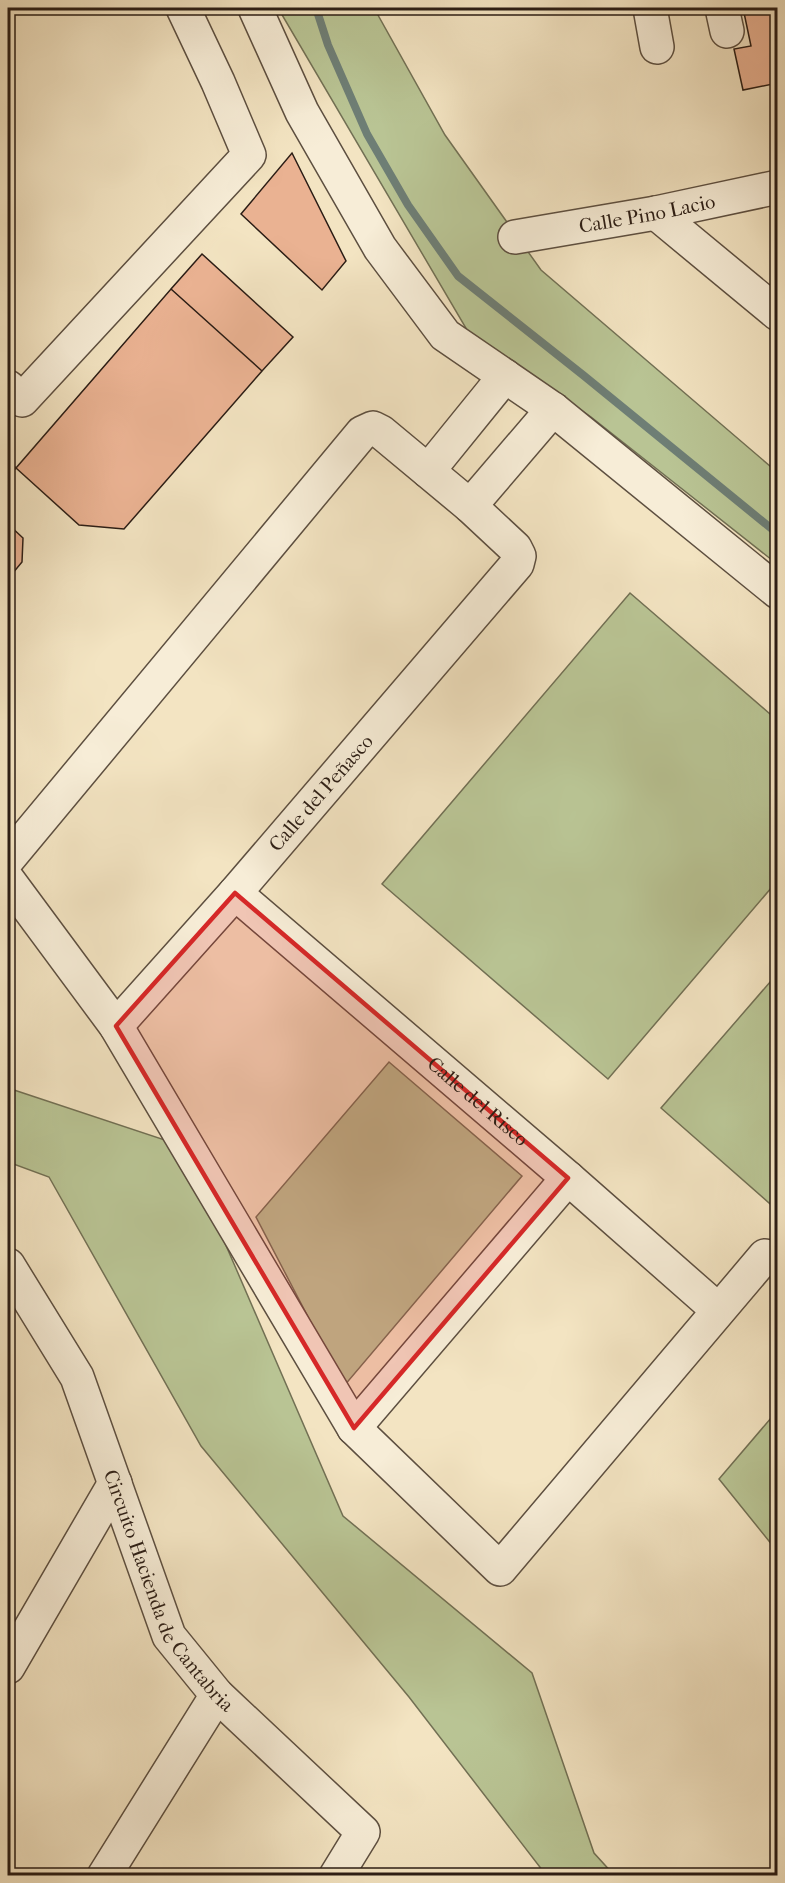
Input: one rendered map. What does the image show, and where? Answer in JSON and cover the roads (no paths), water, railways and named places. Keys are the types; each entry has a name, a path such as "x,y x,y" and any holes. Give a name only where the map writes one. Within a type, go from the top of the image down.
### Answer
{"street":[{"path":"8,387 22,400 249,155 183,8"},
{"path":"255,8 302,112 380,248 445,335 553,408 777,592"},
{"path":"650,8 657,47"},
{"name":"Calle Pino Lacio","path":"515,237 656,213 777,187"},
{"path":"656,213 777,314"},
{"path":"428,471 506,376"},
{"path":"8,859 362,433 372,428 381,432 470,506 553,408"},
{"name":"Calle del Peñasco","path":"116,1026 236,893 517,564 519,556 515,548 470,506"},
{"path":"8,880 116,1026 354,1428 500,1569 765,1256"},
{"name":"Calle del Risco","path":"236,893 718,1310"},
{"path":"354,1428 568,1178"},
{"name":"Circuito Hacienda de Cantabria","path":"10,1276 77,1377 169,1636 217,1695 363,1832 336,1875"},
{"path":"8,1667 115,1483"},
{"path":"104,1875 217,1695"}],"waterway":[{"path":"316,8 328,45 367,134 408,205 458,276 778,534"}]}
